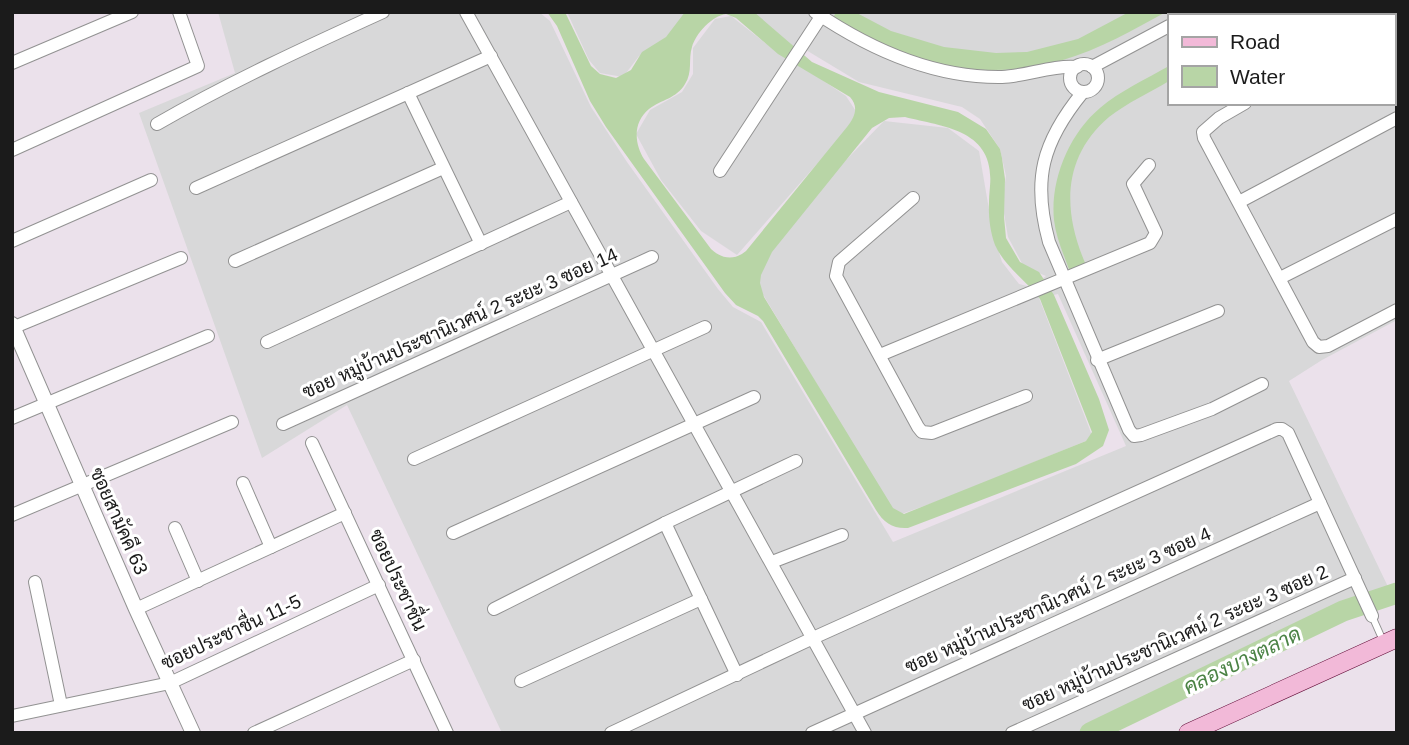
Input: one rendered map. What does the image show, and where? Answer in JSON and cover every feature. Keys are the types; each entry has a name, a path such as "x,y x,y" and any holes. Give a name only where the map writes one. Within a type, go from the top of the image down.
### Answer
{"main road":[{"path":"1188,733 1390,640"}],"street":[{"path":"12,63 132,12"},
{"path":"12,150 198,66 179,12"},
{"path":"157,124 273,62 383,12"},
{"path":"466,12 865,733"},
{"path":"720,171 789,69 820,14 885,53 950,72 1003,77 1083,65 1092,67 1096,72 1097,82 1092,90 1076,90 1070,78 1077,67"},
{"path":"1092,67 1168,27"},
{"path":"196,188 491,56"},
{"path":"1083,92 1054,135 1040,184 1042,216 1049,242 1129,430 1134,436 1212,410 1262,384"},
{"path":"408,93 481,244"},
{"path":"1242,105 1219,118 1203,132 1313,342 1319,347 1328,346 1397,310"},
{"path":"1239,202 1397,118"},
{"path":"880,355 1153,240 1156,233 1133,184 1149,165"},
{"path":"235,261 443,168"},
{"path":"12,241 151,180"},
{"path":"914,198 839,262 837,270 838,281 918,427 927,434 1026,396"},
{"path":"267,342 571,202"},
{"path":"1280,278 1397,219"},
{"name":"ซอย หมู่บ้านประชานิเวศน์ 2 ระยะ 3 ซอย 14","path":"283,424 652,257"},
{"path":"13,327 181,258"},
{"path":"1097,360 1218,311"},
{"name":"ซอยสามัคคี 63","path":"13,327 193,733"},
{"path":"414,459 705,327"},
{"path":"12,418 208,336"},
{"path":"453,533 754,397"},
{"path":"12,514 232,422"},
{"path":"611,733 813,638 1277,429 1287,433 1372,616"},
{"name":"ซอยประชาชื่น","path":"313,443 414,660 444,732"},
{"path":"494,609 796,461"},
{"path":"243,483 271,547"},
{"name":"ซอย หมู่บ้านประชานิเวศน์ 2 ระยะ 3 ซอย 4","path":"813,733 1320,503"},
{"path":"136,609 345,513"},
{"path":"665,523 737,675"},
{"path":"175,528 198,581"},
{"path":"772,562 842,535"},
{"name":"ซอย หมู่บ้านประชานิเวศน์ 2 ระยะ 3 ซอย 2","path":"1012,733 1355,578"},
{"path":"35,582 61,705"},
{"name":"ซอยประชาชื่น 11-5","path":"12,716 170,683 379,584"},
{"path":"521,681 701,599"},
{"path":"254,733 414,660"}],"lane":[{"path":"1372,616 1390,640"}],"shaded area":[{"path":"218,12 539,12 550,21 591,107 627,162 733,307 761,322 893,542 1126,446 1058,294 1039,298 1093,438 896,516 755,281 773,235 884,121 948,128 979,151 993,233 1002,262 1019,284 1031,287 1046,276 1024,267 1008,237 1002,202 1006,176 1000,149 980,119 962,107 859,82 806,50 800,65 846,96 859,116 737,255 701,231 661,180 636,134 650,110 682,92 693,74 693,48 715,19 731,16 778,53 752,12 1397,12 1397,320 1289,381 1392,595 1343,611 1090,733 502,733 347,405 262,458 139,113 235,73"},
{"path":"567,12 689,12 659,45 639,56 623,77 600,73 589,60"}],"water":[{"path":"547,12 565,12 591,66 600,74 616,78 631,70 642,52 666,37 685,12 754,12 812,62 879,92 958,112 986,129 1000,149 1002,158 1006,238 1020,262 1039,272 1054,295 1099,399 1109,430 1103,446 1076,464 908,528 886,522 876,510 763,321 736,305 725,293 606,127 590,101 557,26","holes":["726,14 736,18 778,54 850,97 855,108 854,116 847,127 746,251 728,258 711,249 644,159 637,140 638,126 644,114 677,93 685,84 689,75 692,47 701,31 715,18","905,117 951,128 976,142 984,153 989,167 989,216 995,245 1004,260 1040,299 1092,432 1086,441 904,514 893,508 764,297 760,283 772,252 872,128 889,118"]},
{"path":"836,12 855,12 891,31 944,47 996,53 1027,52 1078,39 1129,12 1166,12 1077,56 1022,68 978,70 935,64 894,51 833,18"},
{"path":"1168,67 1168,82 1109,117 1093,133 1082,150 1071,187 1071,206 1073,226 1086,265 1070,272 1054,220 1055,189 1059,174 1079,131 1100,108"}],"waterway":[{"name":"คลองบางตลาด","path":"1090,733 1343,611 1397,593"}]}
